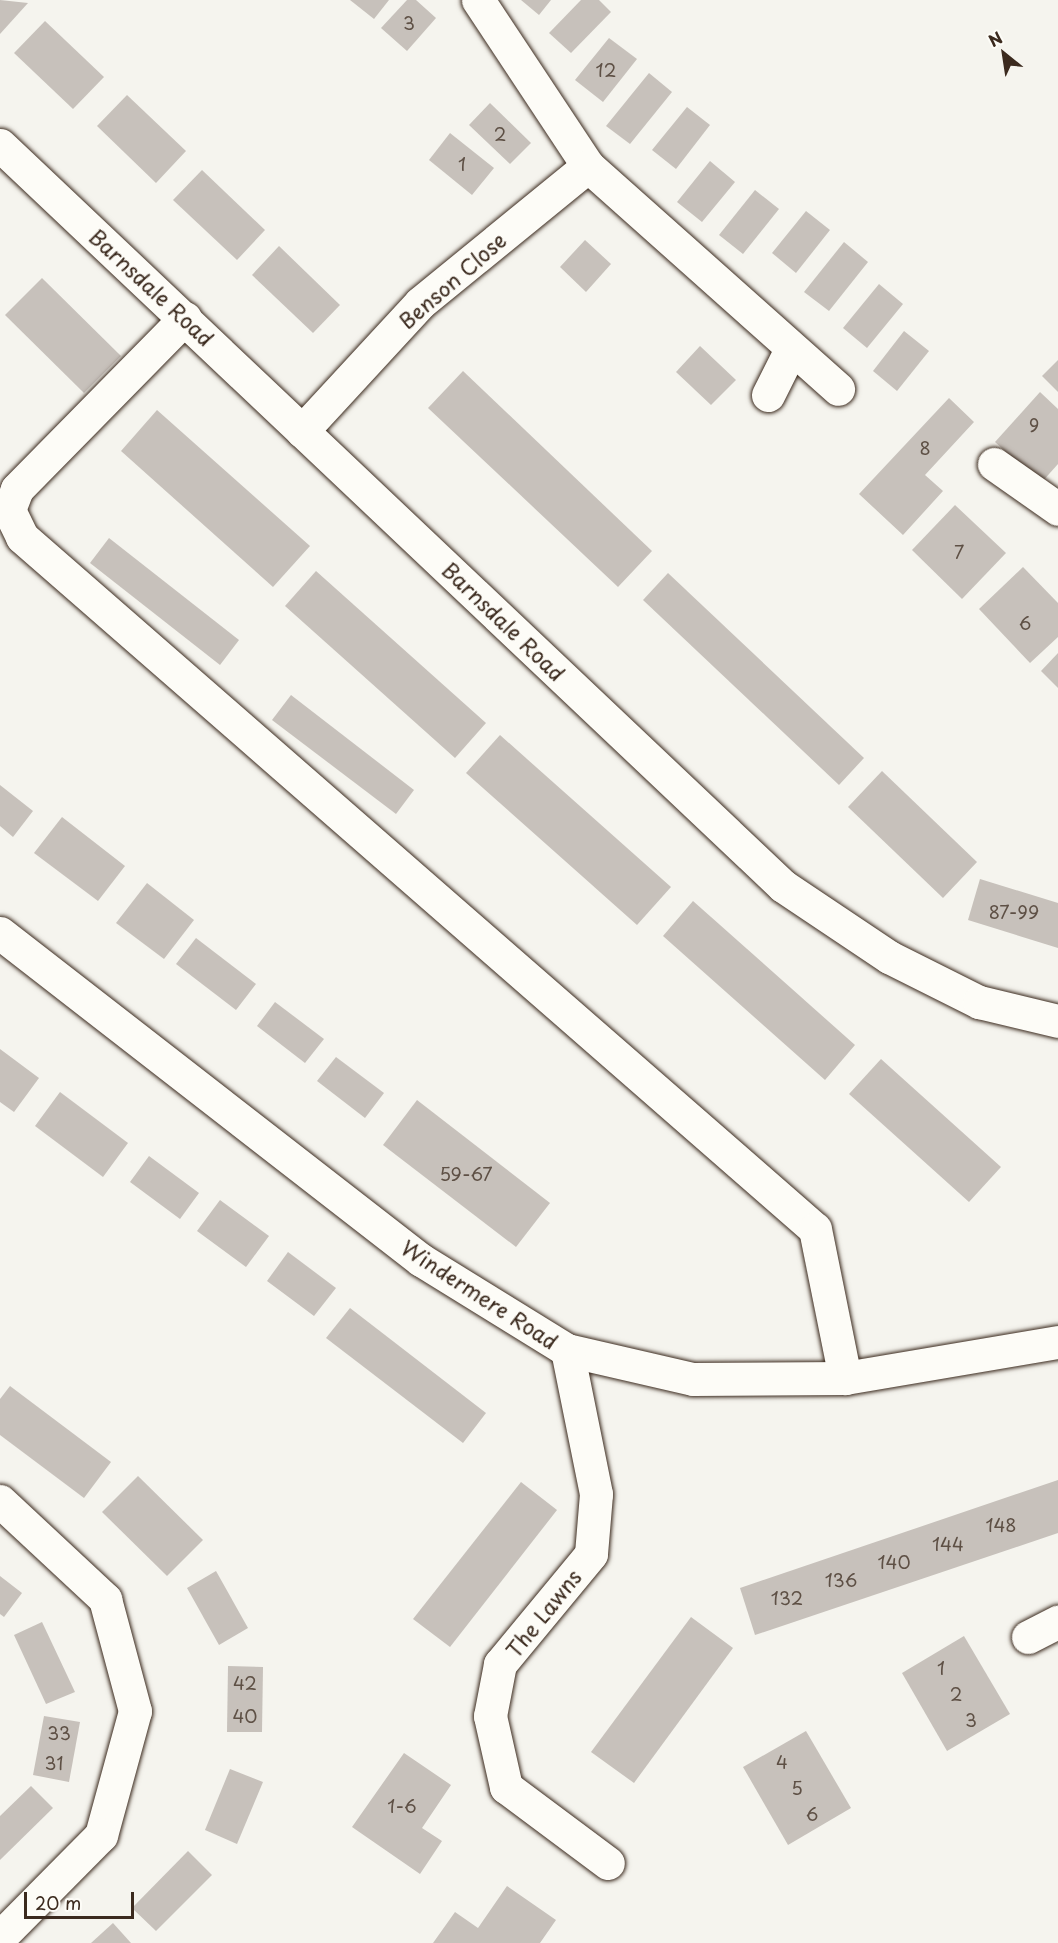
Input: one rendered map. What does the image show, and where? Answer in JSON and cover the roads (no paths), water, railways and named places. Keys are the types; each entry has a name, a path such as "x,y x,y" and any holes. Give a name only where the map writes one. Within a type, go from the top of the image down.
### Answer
{"street":[{"path":"478,0 588,166 838,389"},
{"name":"Barnsdale Road","path":"0,145 783,886 889,957 979,1002 1058,1021"},
{"name":"Benson Close","path":"302,431 420,303 588,166"},
{"path":"185,318 17,489 9,510 22,537 815,1229 845,1378"},
{"path":"768,394 791,349"},
{"path":"994,464 1058,509"},
{"name":"Windermere Road","path":"0,933 421,1260 567,1350 693,1379 845,1378 1058,1342"},
{"name":"The Lawns","path":"567,1350 596,1494 591,1554 500,1664 490,1716 506,1787 608,1863"},
{"path":"0,1501 105,1599 135,1711 101,1835 0,1937"},
{"path":"1028,1637 1058,1622"}]}
